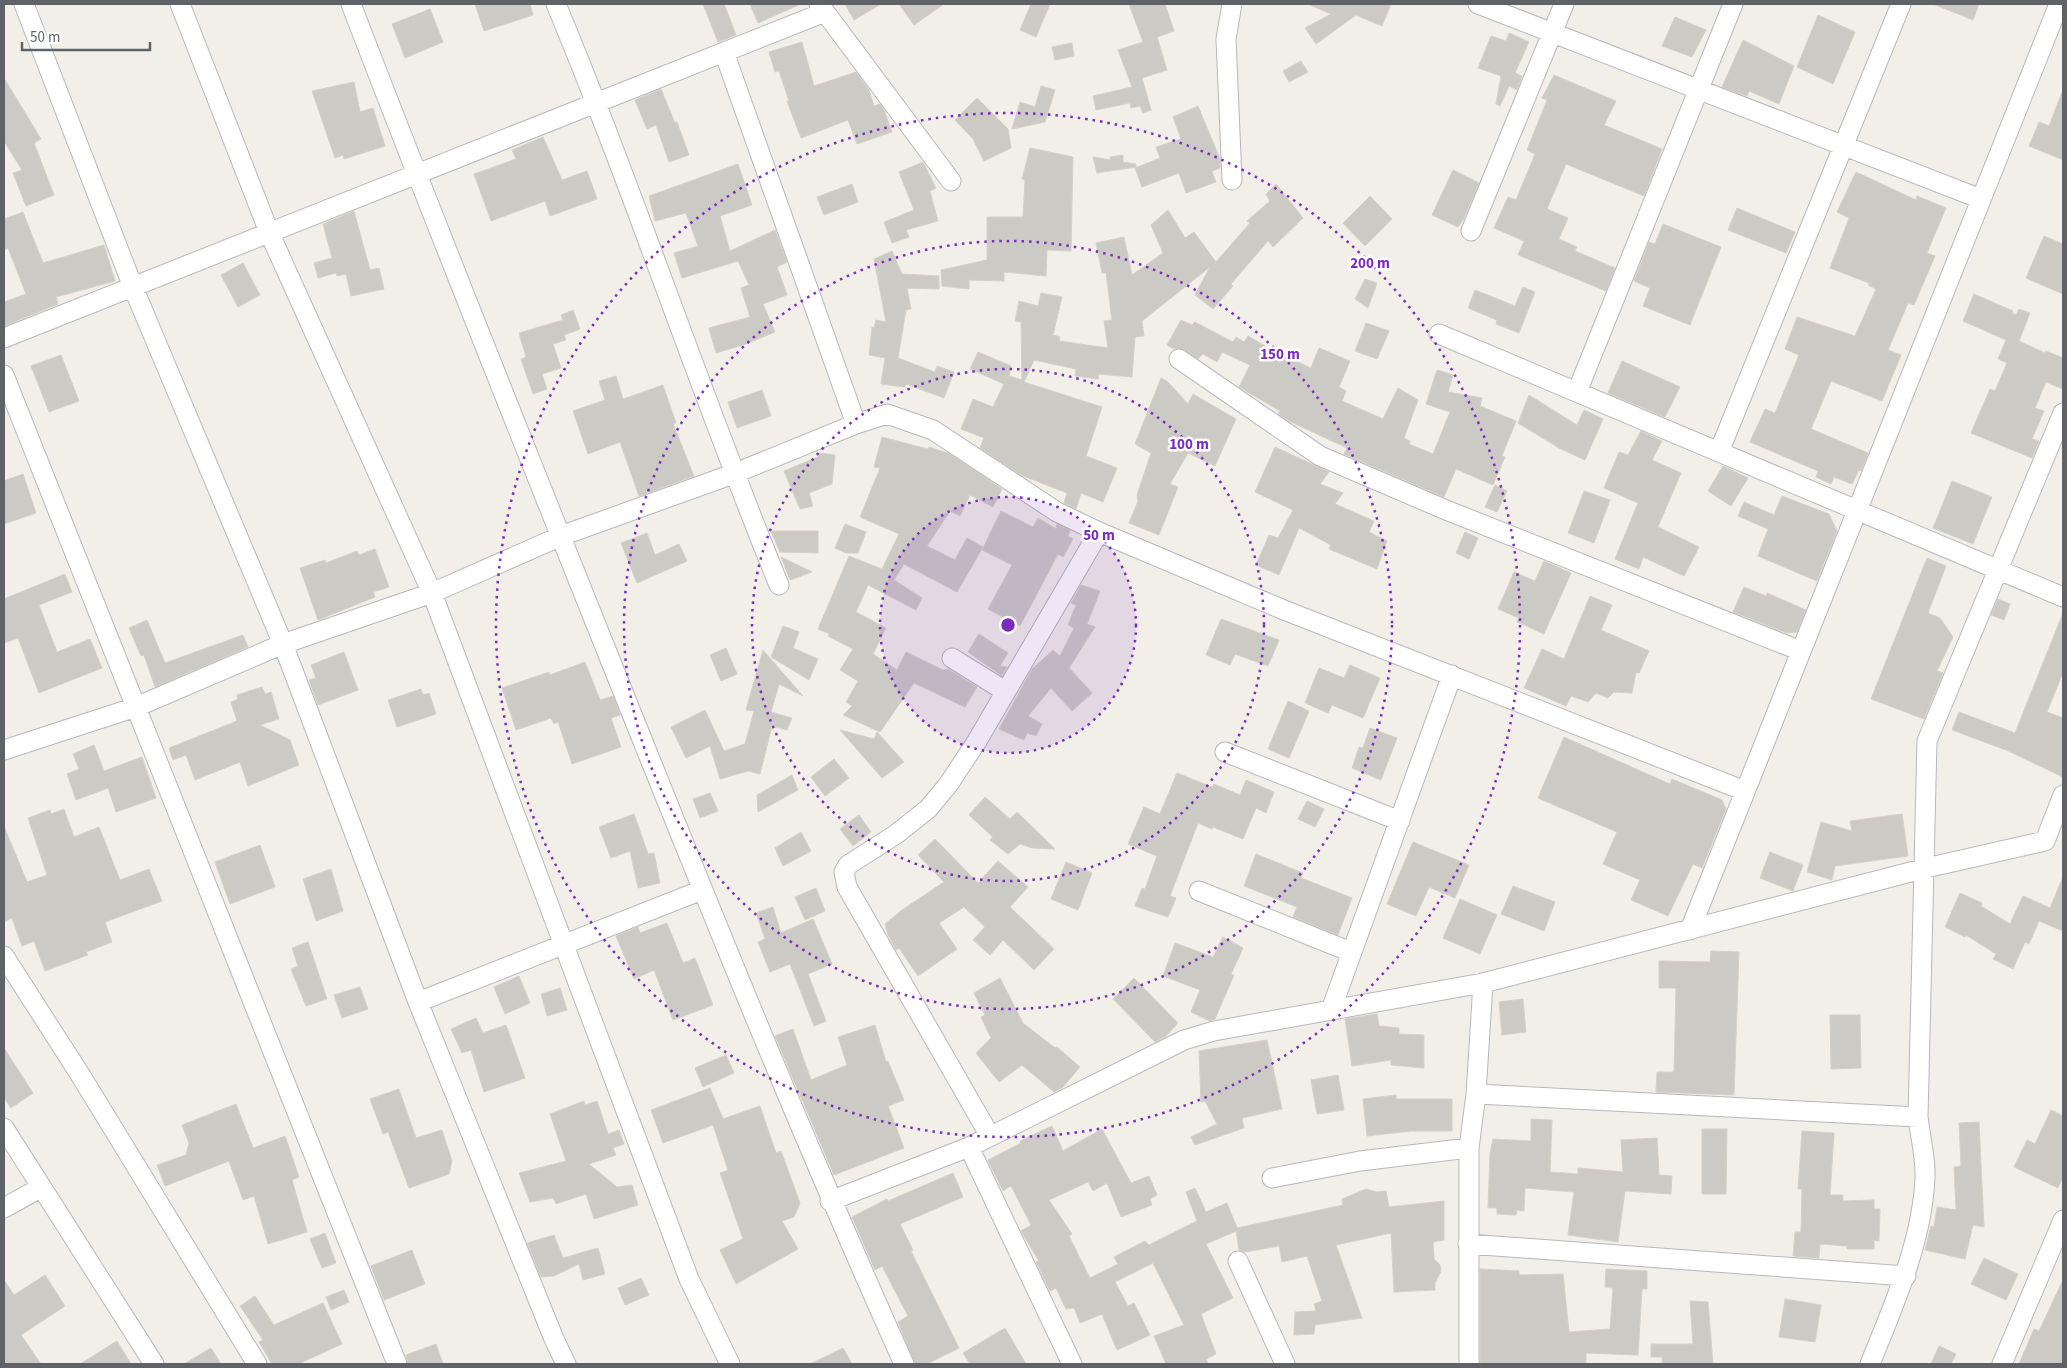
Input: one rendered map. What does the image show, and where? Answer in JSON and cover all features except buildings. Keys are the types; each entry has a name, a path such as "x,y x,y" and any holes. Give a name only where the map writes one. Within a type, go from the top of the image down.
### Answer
{"street":[{"path":"24,4 133,287 283,644 418,1002 550,1330 566,1364"},
{"path":"180,4 269,232 432,593 689,1279 730,1364"},
{"path":"351,4 416,174 702,890 830,1201 904,1364"},
{"path":"556,4 597,102 733,474 779,585"},
{"path":"1232,4 1226,39 1232,180"},
{"path":"1478,4 1981,198"},
{"path":"1471,230 1564,4"},
{"path":"1577,392 1733,4"},
{"path":"1719,452 1900,4"},
{"path":"1690,930 2059,4"},
{"path":"4,338 724,52 822,8 951,181"},
{"path":"724,52 856,424"},
{"path":"1439,334 2063,597"},
{"path":"1178,359 1320,456 1446,510 1801,651"},
{"path":"4,375 397,1364"},
{"path":"1870,1364 1906,1276 1920,1221 1925,1176 1918,1117 1926,868 1927,740 2063,413"},
{"path":"4,750 136,707 283,644 432,593 561,536 733,474 856,424 887,414 933,430 1057,512 1098,532 1284,610 1745,791"},
{"path":"990,1136 844,879 848,865 895,835 928,809 948,785 1098,532"},
{"path":"952,658 1005,691"},
{"path":"1331,1010 1452,675"},
{"path":"1225,752 1400,821"},
{"path":"830,1201 969,1147 1184,1040 1214,1031 1483,983 1926,868 2045,841 2063,796"},
{"path":"418,1002 702,890"},
{"path":"1199,891 1351,952"},
{"path":"4,956 81,1076 257,1364"},
{"path":"1469,1364 1468,1148 1476,1094 1483,983"},
{"path":"1476,1094 1918,1117"},
{"path":"4,1128 40,1188 154,1364"},
{"path":"969,1147 1072,1364"},
{"path":"1272,1178 1360,1161 1468,1148"},
{"path":"4,1208 40,1188"},
{"path":"2002,1364 2063,1220"},
{"path":"1468,1244 1906,1276"},
{"path":"1238,1261 1286,1364"}]}
